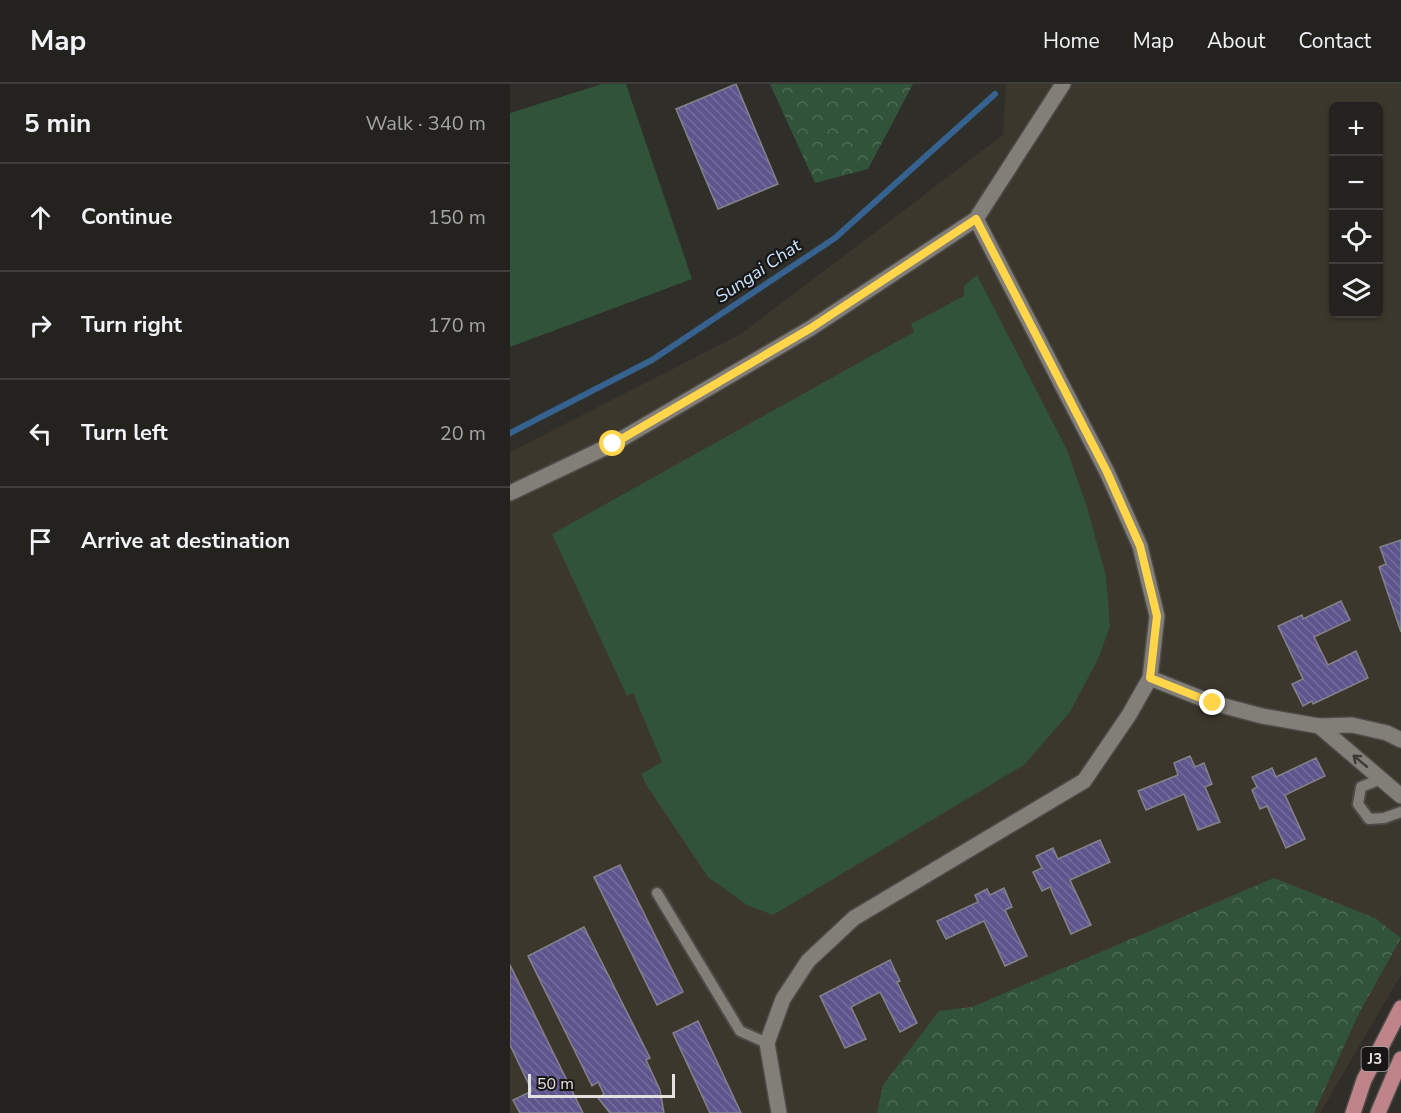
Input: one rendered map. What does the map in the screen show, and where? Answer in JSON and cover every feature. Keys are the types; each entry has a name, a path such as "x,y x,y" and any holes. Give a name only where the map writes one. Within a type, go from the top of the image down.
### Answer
{"main road":[{"name":"J3","path":"1353,1113 1364,1080 1401,1008"},
{"name":"J3","path":"1378,1113 1401,1059"}],"street":[{"path":"510,493 613,444 772,351 811,328 976,219 1063,84"},
{"path":"779,1113 767,1043 783,999 808,961 854,918 1084,781 1129,715 1150,678 1157,616 1140,546 1107,472 976,219"},
{"path":"1150,678 1213,703 1318,726 1352,725 1387,733 1401,740"},
{"path":"1318,726 1401,796"}],"lane":[{"path":"1381,779 1360,787 1358,804 1369,819 1384,818 1401,812"},
{"path":"657,893 740,1031 767,1043"}],"shaded area":[{"path":"1006,84 1401,84 1401,975 1320,1113 510,1113 510,452 741,334 1003,135"}],"green space":[{"path":"602,84 626,84 692,279 510,347 510,113"},
{"path":"770,84 913,84 868,169 815,183"},
{"path":"977,275 1067,450 1086,504 1106,576 1110,626 1099,657 1070,712 1024,765 773,915 747,905 708,877 647,786 641,774 662,762 633,693 627,696 552,534 914,332 911,324 964,296 964,286"},
{"path":"1274,878 1375,918 1401,938 1358,1015 1314,1113 877,1113 883,1085 939,1011 972,1007"}],"building":[{"path":"736,84 778,184 718,209 676,109"},
{"path":"1401,540 1401,632 1379,567 1386,564 1380,547"},
{"path":"1341,601 1350,620 1314,637 1328,665 1356,651 1368,678 1313,704 1312,701 1303,706 1292,684 1303,679 1278,626 1302,615 1303,619"},
{"path":"1190,756 1195,767 1204,763 1212,784 1205,787 1220,822 1198,830 1184,794 1146,810 1138,791 1178,775 1174,763"},
{"path":"1316,758 1325,776 1285,795 1305,839 1286,848 1267,806 1260,809 1252,790 1257,787 1252,777 1272,768 1276,777"},
{"path":"1100,840 1110,862 1070,880 1091,925 1071,934 1050,887 1042,891 1033,872 1042,868 1036,856 1053,848 1058,859"},
{"path":"620,865 683,992 657,1005 594,877"},
{"path":"1004,888 1012,907 1005,910 1027,956 1005,966 984,921 946,939 937,921 978,902 975,895 987,889 990,895"},
{"path":"584,927 650,1058 646,1060 660,1090 664,1113 610,1113 598,1098 604,1094 598,1082 592,1086 528,956"},
{"path":"890,960 900,981 897,982 917,1023 900,1032 880,992 851,1007 866,1039 845,1048 820,996"},
{"path":"510,965 583,1113 520,1113 513,1100 532,1091 510,1045"},
{"path":"698,1021 741,1113 710,1113 673,1033"}],"waterway":[{"name":"Sungai Chat","path":"510,433 652,360 835,238 995,94"}],"route":[{"path":"613,444 811,328 976,219 1107,472 1140,546 1157,616 1150,678 1213,703"}]}
